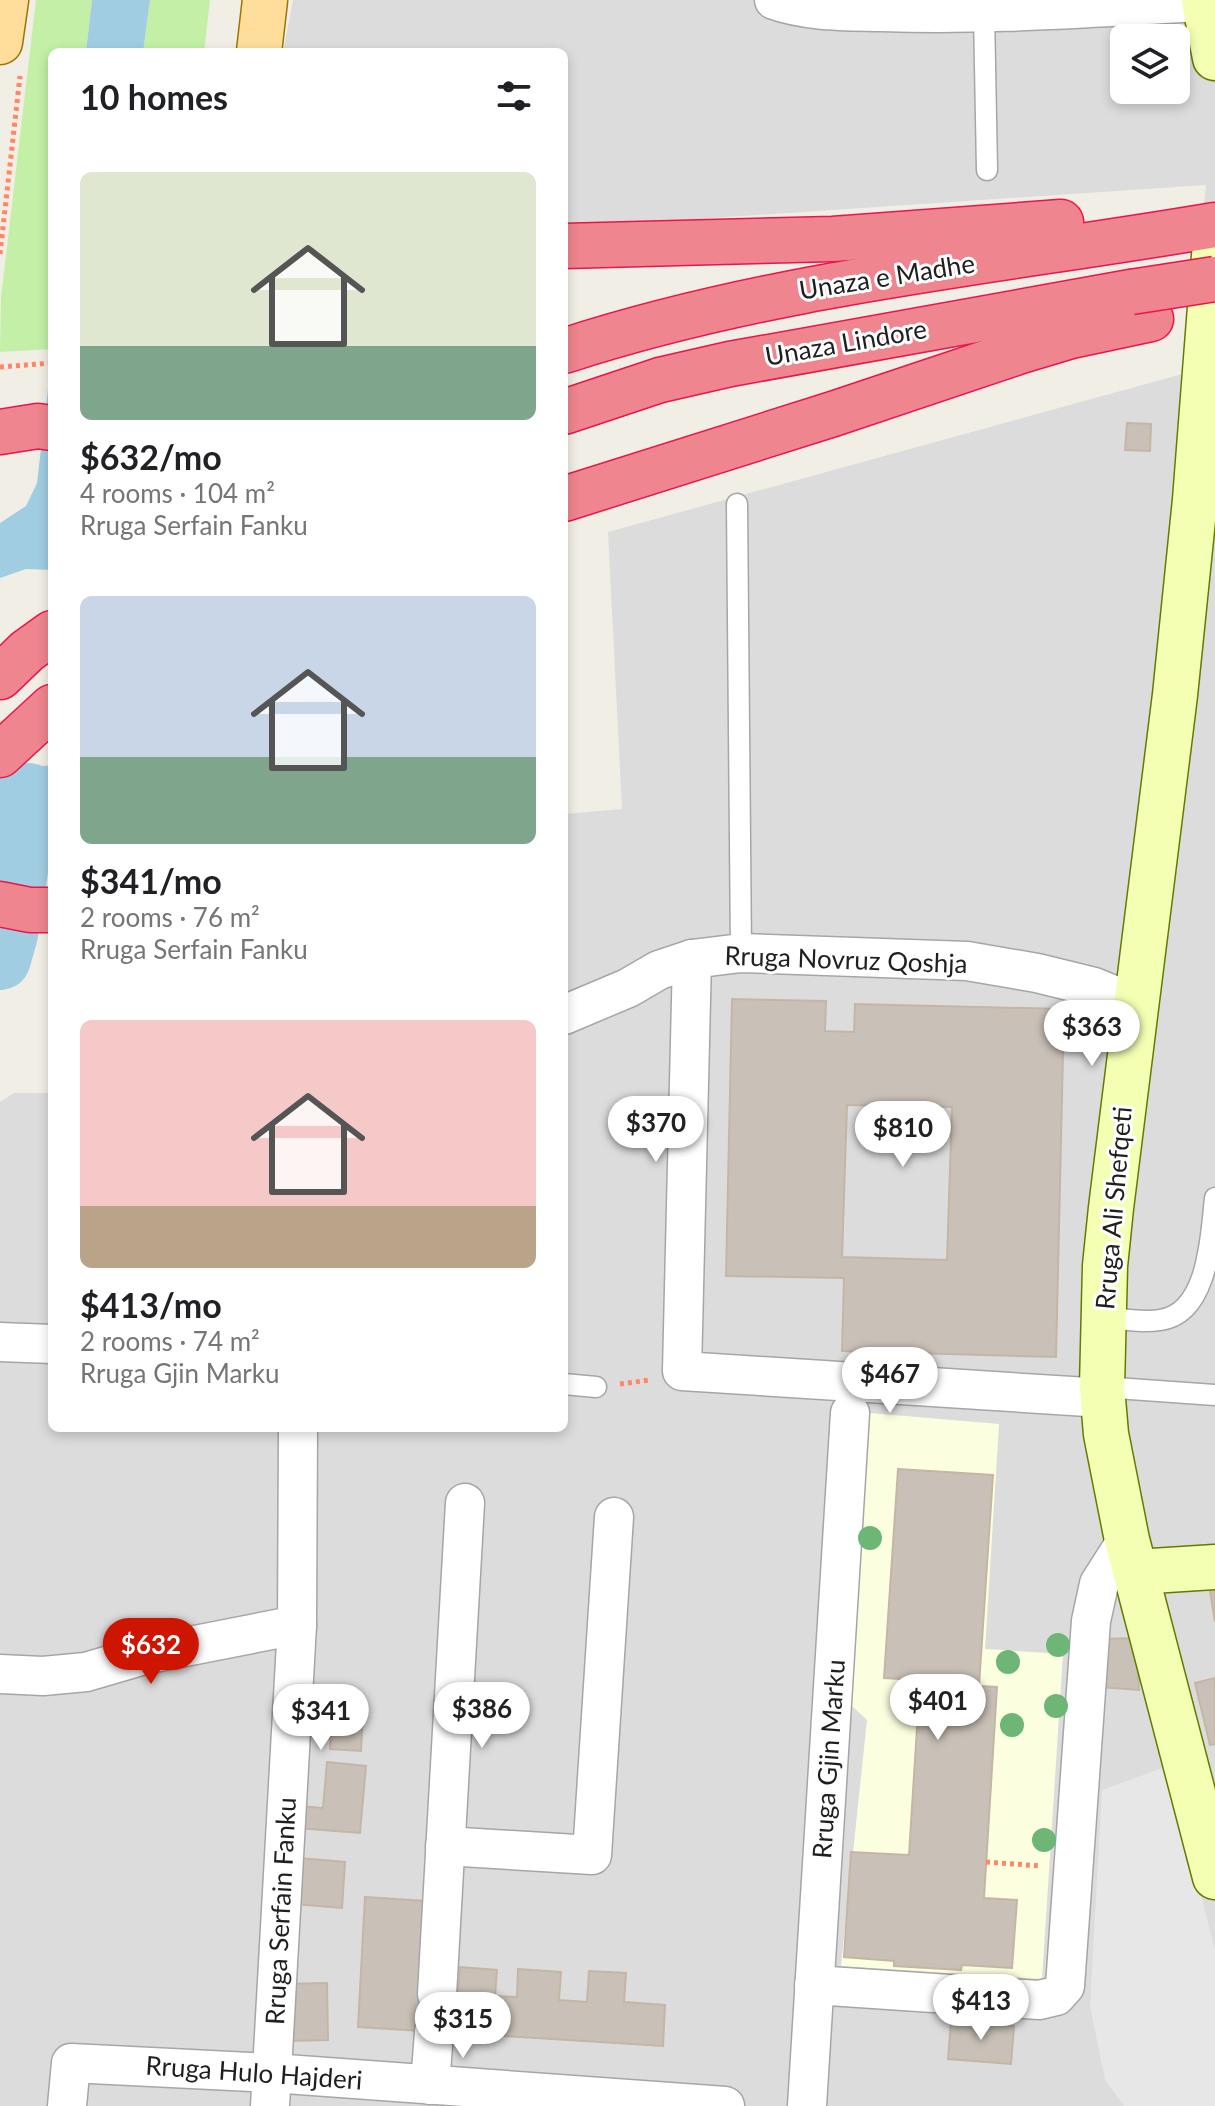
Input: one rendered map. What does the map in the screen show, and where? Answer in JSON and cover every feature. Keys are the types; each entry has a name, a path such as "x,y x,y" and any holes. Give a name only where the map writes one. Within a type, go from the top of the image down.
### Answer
{"highway":[{"path":"568,246 833,239 1019,227 1140,225 1215,200"},
{"name":"Unaza e Madhe","path":"568,350 757,299 1140,225 1215,225"},
{"path":"568,498 1071,336 1141,305 1215,279"},
{"path":"1141,305 1215,307"},
{"name":"Unaza Lindore","path":"568,411 660,380 730,364 1141,305"},
{"path":"0,432 48,427"},
{"path":"0,677 48,636"},
{"path":"0,755 48,711"}],"main road":[{"path":"6,0 10,57"},
{"path":"259,48 265,0"},
{"path":"1205,1 1215,58"},
{"name":"Rruga Ali Shefqeti","path":"1215,243 1177,680 1112,1193 1105,1266 1102,1392 1106,1434 1132,1556 1215,1877"},
{"path":"1132,1556 1215,1567"}],"street":[{"path":"774,0 837,11 984,13 1205,1"},
{"name":"Rruga Novruz Qoshja","path":"568,1013 628,988 659,970 692,959 741,953 967,961 1094,987 1135,1004"},
{"path":"692,959 682,1371 1102,1392"},
{"path":"0,1342 48,1344"},
{"name":"Rruga Gjin Marku","path":"807,2106 850,1413"},
{"name":"Rruga Serfain Fanku","path":"271,2090 297,1625 298,1432"},
{"path":"437,1994 465,1503"},
{"path":"445,1846 592,1855 614,1517"},
{"path":"814,1985 1039,2000 1056,1996 1065,1986 1091,1621 1099,1584 1132,1556"},
{"path":"0,1674 43,1676 86,1672 144,1655 297,1625"},
{"path":"430,2085 434,2032"},
{"name":"Rruga Hulo Hajderi","path":"67,2106 71,2063 271,2090 430,2085 725,2106"}],"lane":[{"path":"984,13 987,170"},
{"path":"737,504 741,953"},
{"path":"1104,1317 1163,1320 1193,1299 1201,1282 1210,1246 1215,1198"},
{"path":"568,1384 596,1387"},
{"path":"1102,1392 1215,1395"}],"path":[{"path":"0,254 10,57"},
{"path":"0,367 48,363"},
{"path":"596,1387 649,1380 682,1371"},
{"path":"986,1862 1074,1868"}],"shaded area":[{"path":"293,0 1215,0 1215,2106 0,2106 0,1102 14,1093 48,1093 48,1432 568,1432 568,814 622,809 608,532 1186,373 1206,185 568,228 568,48 284,48"},
{"path":"858,1412 999,1424 985,1649 1063,1654 1042,1979 841,1966 867,1720 839,1694"},
{"path":"1168,1766 1215,1950 1215,2106 1124,2106 1105,2080 1090,2006 1102,1790"}],"green space":[{"path":"36,0 92,0 86,48 48,48 48,349 0,352 1,298"},
{"path":"150,0 210,0 204,48 144,48"}],"water":[{"path":"92,0 150,0 144,48 86,48"},
{"path":"48,389 48,570 26,569 0,578 0,523 26,506 37,483"},
{"path":"0,756 25,765 48,765 48,851 41,869 0,864"}],"building":[{"path":"1127,423 1151,424 1150,451 1125,450"},
{"path":"732,999 826,1001 825,1031 854,1032 855,1004 1064,1009 1056,1357 842,1351 844,1278 726,1276","holes":["847,1105 952,1107 947,1260 842,1257"]},
{"path":"898,1469 993,1475 979,1686 997,1687 984,1898 1017,1900 1012,1968 962,1965 961,1970 894,1966 894,1961 844,1957 851,1852 909,1855 920,1680 884,1678"},
{"path":"1215,1584 1215,1622 1209,1585"},
{"path":"1136,1638 1139,1690 1100,1687 1102,1639"},
{"path":"1215,1678 1215,1744 1210,1745 1195,1683"},
{"path":"331,1711 363,1713 361,1751 330,1749"},
{"path":"327,1762 366,1766 360,1833 298,1828 300,1806 323,1808"},
{"path":"299,1858 345,1862 342,1908 295,1904"},
{"path":"365,1897 426,1901 420,1993 458,1995 460,1967 497,1970 495,1996 517,1997 518,1969 561,1972 559,2000 587,2002 589,1971 626,1973 624,2002 665,2005 663,2046 358,2027"},
{"path":"327,1983 328,2040 285,2041 284,1984"},
{"path":"969,1983 997,1986 994,2025 965,2022"},
{"path":"951,2021 1014,2026 1011,2064 948,2059"}],"waterway":[{"path":"0,959 7,934 29,794"}]}
